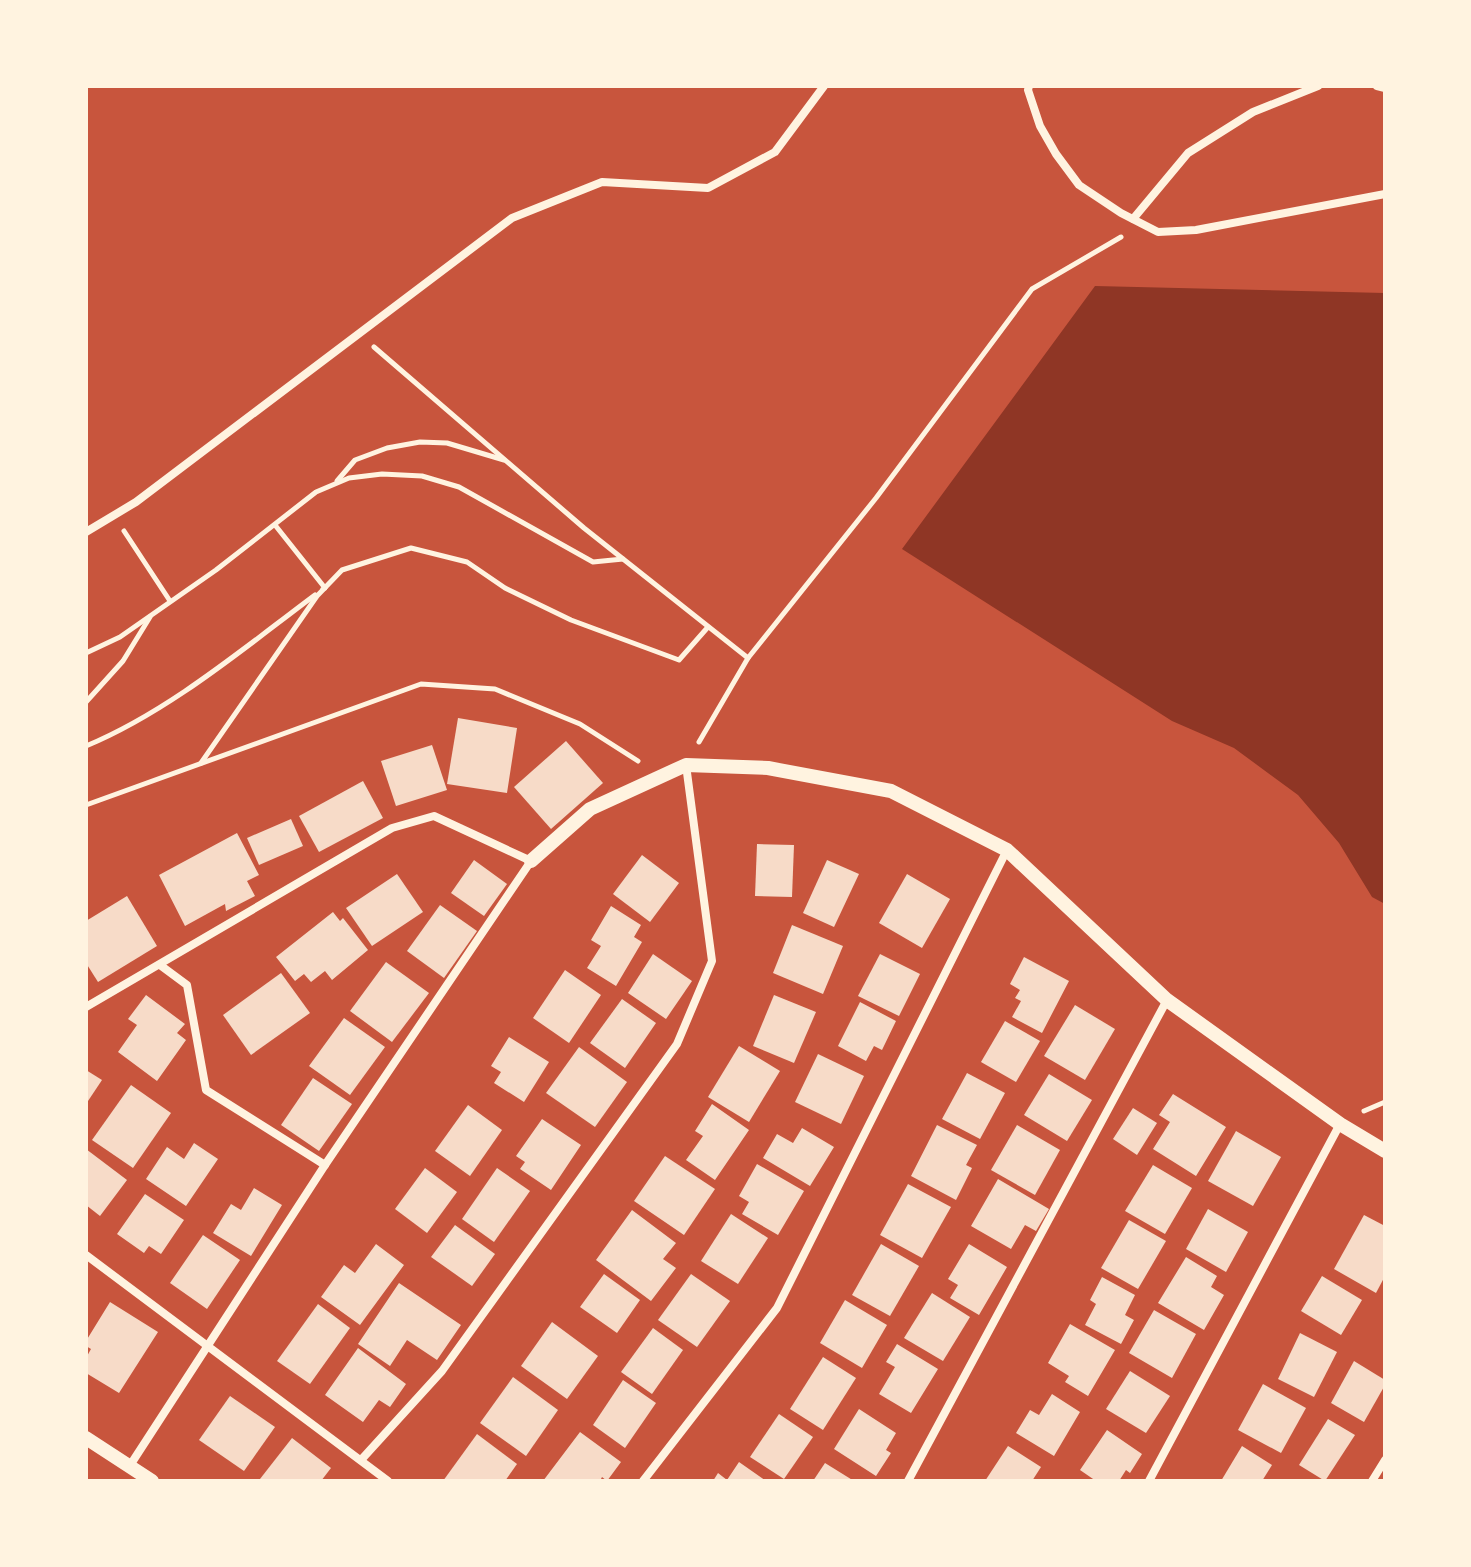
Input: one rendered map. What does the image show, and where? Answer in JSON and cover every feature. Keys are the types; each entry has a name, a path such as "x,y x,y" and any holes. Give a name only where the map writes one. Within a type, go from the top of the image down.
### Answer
{"street":[{"path":"86,532 136,502 512,218 602,182 708,188 775,152 824,86"},
{"path":"1029,86 1040,126 1079,185 1158,232 1196,230 1385,194"},
{"path":"1133,219 1188,153 1253,112 1318,86"},
{"path":"1377,86 1385,88"},
{"path":"361,1460 442,1371 677,1044 712,961 686,765"},
{"path":"129,1467 205,1345 531,861 590,809 686,765 768,768 891,791 1007,850 1167,1000 1340,1124 1385,1151"},
{"path":"86,1007 392,828 434,816 531,861"},
{"path":"643,1481 777,1308 1007,850"},
{"path":"160,965 187,985 206,1090 325,1165"},
{"path":"908,1481 1167,1000"},
{"path":"1149,1481 1340,1124"},
{"path":"86,1255 388,1481"},
{"path":"86,1438 152,1481"},
{"path":"1372,1481 1385,1460"}],"path":[{"path":"686,765 748,658 876,498 1032,289 1142,224"},
{"path":"360,334 623,559 748,658"},
{"path":"333,484 355,460 387,448 420,442 447,443 507,461"},
{"path":"86,653 120,637 216,570 316,492 349,478 382,474 422,476 459,487 593,562 623,559"},
{"path":"114,515 170,601"},
{"path":"275,525 325,588"},
{"path":"201,763 325,588 342,570 411,548 467,562 505,588 571,620 679,660 708,627"},
{"path":"86,746 147,714 213,671 325,588"},
{"path":"86,702 123,661 153,613"},
{"path":"86,805 421,684 495,689 580,724 662,776"}],"shaded area":[{"path":"1095,286 1385,293 1385,904 1372,897 1339,843 1298,795 1234,748 1172,721 902,549"}],"building":[{"path":"458,718 517,728 507,793 447,784"},
{"path":"566,741 603,783 551,829 514,787"},
{"path":"432,745 447,790 396,806 381,761"},
{"path":"363,781 383,818 319,852 299,816"},
{"path":"291,819 303,846 259,865 247,838"},
{"path":"237,833 259,875 247,881 255,896 226,911 225,904 185,926 159,875"},
{"path":"757,844 794,845 792,897 755,896"},
{"path":"642,855 679,883 650,922 613,894"},
{"path":"474,860 507,884 484,916 451,893"},
{"path":"827,860 859,874 834,927 803,913"},
{"path":"397,874 423,912 372,946 346,908"},
{"path":"907,874 950,899 922,948 879,923"},
{"path":"127,896 157,946 98,982 86,963 86,921"},
{"path":"440,905 477,931 444,978 407,951"},
{"path":"611,906 641,925 634,937 642,942 616,986 587,968 601,946 591,940"},
{"path":"333,912 340,921 343,918 368,950 332,980 325,971 311,982 304,974 295,981 276,957"},
{"path":"792,925 843,946 823,994 773,973"},
{"path":"653,954 692,981 666,1019 628,993"},
{"path":"880,954 920,974 899,1016 858,996"},
{"path":"1024,957 1069,981 1042,1033 1012,1017 1021,1001 1015,998 1020,990 1010,984"},
{"path":"386,962 429,993 392,1042 350,1011"},
{"path":"565,970 601,995 569,1043 533,1018"},
{"path":"281,973 310,1013 251,1055 223,1015"},
{"path":"146,995 185,1024 177,1033 186,1040 157,1081 118,1052 137,1025 128,1019"},
{"path":"774,995 816,1012 794,1063 753,1046"},
{"path":"622,999 656,1023 625,1068 590,1043"},
{"path":"860,1002 896,1021 882,1050 874,1046 866,1061 838,1046"},
{"path":"1075,1005 1115,1029 1085,1080 1044,1056"},
{"path":"344,1018 385,1047 350,1095 309,1066"},
{"path":"1005,1021 1040,1041 1016,1082 981,1062"},
{"path":"509,1037 549,1062 524,1102 494,1083 501,1072 491,1066"},
{"path":"739,1046 780,1071 749,1122 708,1097"},
{"path":"579,1047 627,1082 595,1127 546,1093"},
{"path":"818,1054 864,1076 841,1124 795,1102"},
{"path":"86,1070 102,1080 86,1104"},
{"path":"967,1073 1005,1093 980,1139 942,1119"},
{"path":"1049,1074 1092,1100 1067,1141 1024,1115"},
{"path":"313,1078 352,1104 319,1151 281,1125"},
{"path":"131,1085 171,1113 133,1168 92,1140"},
{"path":"1173,1094 1226,1127 1196,1176 1153,1149 1170,1122 1159,1115"},
{"path":"712,1104 749,1130 715,1180 686,1160 703,1136 695,1131"},
{"path":"468,1105 502,1130 470,1176 435,1151"},
{"path":"1133,1108 1157,1123 1137,1155 1113,1139"},
{"path":"542,1119 581,1145 551,1190 520,1169 525,1162 516,1156"},
{"path":"937,1125 977,1145 966,1165 972,1168 956,1200 911,1176"},
{"path":"1017,1125 1060,1150 1035,1195 991,1170"},
{"path":"802,1128 834,1147 810,1186 763,1158 777,1134 793,1143"},
{"path":"1236,1131 1281,1157 1253,1206 1208,1181"},
{"path":"194,1143 218,1159 186,1206 146,1179 167,1147 184,1159"},
{"path":"86,1149 127,1180 100,1216 86,1205"},
{"path":"665,1156 715,1189 684,1235 634,1201"},
{"path":"757,1164 804,1191 778,1235 742,1214 749,1202 739,1196"},
{"path":"1153,1165 1192,1188 1165,1234 1125,1211"},
{"path":"425,1168 457,1192 427,1233 395,1209"},
{"path":"497,1168 530,1191 494,1242 462,1219"},
{"path":"998,1179 1049,1209 1036,1231 1025,1225 1011,1249 971,1226"},
{"path":"908,1184 951,1207 922,1258 880,1235"},
{"path":"254,1188 282,1205 251,1256 213,1233 231,1204 241,1210"},
{"path":"145,1194 184,1220 161,1254 149,1246 144,1253 117,1234"},
{"path":"1208,1209 1248,1232 1226,1272 1186,1249"},
{"path":"632,1210 676,1243 663,1259 676,1268 651,1301 596,1260"},
{"path":"731,1214 768,1238 738,1284 701,1261"},
{"path":"1364,1215 1385,1226 1385,1276 1376,1293 1334,1269"},
{"path":"1129,1220 1166,1241 1138,1289 1101,1268"},
{"path":"455,1225 495,1254 472,1286 431,1257"},
{"path":"203,1235 240,1260 207,1309 170,1283"},
{"path":"376,1244 404,1265 360,1325 321,1297 344,1265 355,1273"},
{"path":"881,1244 919,1266 890,1316 852,1295"},
{"path":"969,1244 1007,1267 979,1315 950,1298 958,1285 948,1279"},
{"path":"1186,1257 1217,1276 1211,1287 1224,1295 1204,1330 1158,1303"},
{"path":"604,1274 640,1300 617,1333 580,1307"},
{"path":"691,1274 730,1301 697,1347 658,1320"},
{"path":"1322,1276 1362,1300 1341,1335 1301,1311"},
{"path":"1102,1277 1135,1295 1125,1315 1134,1320 1121,1344 1085,1325 1096,1304 1090,1300"},
{"path":"399,1283 461,1325 437,1360 407,1340 390,1366 358,1344"},
{"path":"932,1293 970,1317 943,1361 904,1338"},
{"path":"845,1300 887,1325 862,1368 820,1343"},
{"path":"110,1302 158,1332 119,1393 86,1373 86,1358 91,1349 86,1346 86,1341"},
{"path":"318,1304 350,1328 310,1384 277,1361"},
{"path":"1154,1310 1196,1334 1172,1378 1129,1353"},
{"path":"552,1322 598,1356 567,1399 521,1366"},
{"path":"1070,1324 1115,1350 1088,1396 1065,1382 1069,1376 1048,1363"},
{"path":"653,1328 683,1350 652,1394 621,1372"},
{"path":"1300,1333 1337,1352 1314,1397 1278,1379"},
{"path":"897,1344 938,1369 911,1413 879,1394 895,1367 886,1362"},
{"path":"358,1348 406,1384 390,1407 379,1400 363,1422 325,1395"},
{"path":"823,1357 856,1378 823,1430 790,1409"},
{"path":"1354,1361 1385,1380 1364,1422 1331,1403"},
{"path":"1130,1371 1170,1396 1146,1433 1106,1409"},
{"path":"513,1377 558,1410 526,1456 480,1423"},
{"path":"623,1380 656,1403 625,1448 593,1425"},
{"path":"1263,1384 1306,1408 1281,1453 1238,1430"},
{"path":"1052,1394 1080,1412 1054,1456 1016,1433 1030,1410 1039,1415"},
{"path":"230,1396 275,1427 244,1471 199,1440"},
{"path":"859,1409 896,1433 886,1450 891,1453 876,1476 834,1449"},
{"path":"779,1414 813,1437 784,1479 750,1457"},
{"path":"1328,1419 1355,1435 1325,1481 1299,1465"},
{"path":"1107,1430 1142,1454 1130,1473 1126,1470 1119,1481 1096,1481 1080,1470"},
{"path":"580,1432 621,1462 607,1481 602,1477 600,1481 543,1481"},
{"path":"477,1434 517,1464 505,1481 443,1481"},
{"path":"292,1438 331,1468 321,1481 262,1481 260,1479"},
{"path":"1008,1446 1041,1467 1032,1481 985,1481"},
{"path":"1242,1446 1272,1465 1262,1481 1221,1481"},
{"path":"739,1462 766,1481 713,1481 718,1473 727,1480"},
{"path":"825,1463 854,1481 813,1481"}]}
